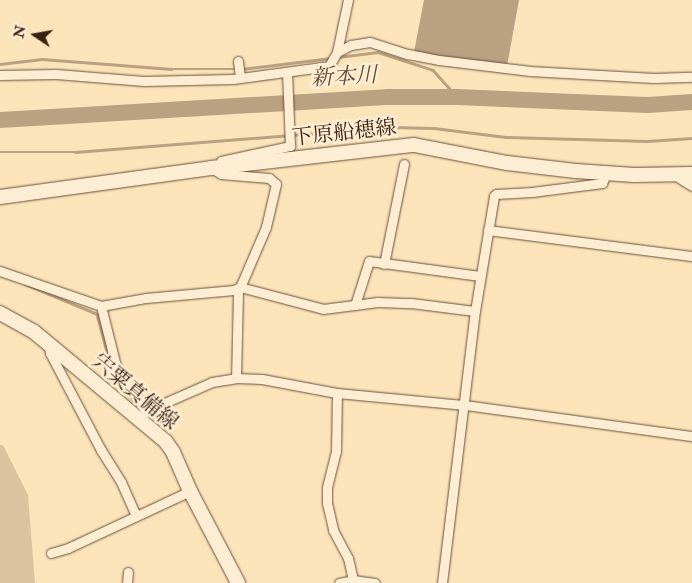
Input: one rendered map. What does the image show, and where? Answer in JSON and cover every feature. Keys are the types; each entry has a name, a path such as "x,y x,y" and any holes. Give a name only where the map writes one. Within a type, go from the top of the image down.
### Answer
{"main road":[{"name":"下原船穂線","path":"0,197 211,168 414,145 507,163 606,174 692,174"},
{"name":"宍粟真備線","path":"0,313 33,331 143,416 173,452 190,491 238,583"}],"street":[{"path":"0,75 56,74 144,81 239,69 287,72 329,66 337,52 348,0"},
{"path":"337,52 351,45 370,42 408,54 439,60 530,71 654,78 692,76"},
{"path":"236,378 236,303 240,287 266,227 276,184 269,178 221,174 211,168 215,162 290,146 287,72"},
{"path":"384,264 404,164"},
{"path":"442,583 475,311 494,196 496,194 532,192 602,183 606,174"},
{"path":"676,175 692,186"},
{"path":"488,230 692,256"},
{"path":"355,305 369,261 480,276"},
{"path":"0,271 101,306 146,298 234,290 240,287 313,308 323,309 378,302 411,303 475,311"},
{"path":"101,306 116,366 143,416 212,382 236,378 262,379 337,393 465,405 692,436"},
{"path":"50,345 50,353 101,450 121,482 136,515"},
{"path":"337,393 336,451 327,488 327,503 332,530 348,558 354,580"},
{"path":"52,553 68,548 190,491"},
{"path":"127,583 128,572"},
{"path":"339,583 354,580 375,583"}],"shaded area":[{"path":"424,0 519,0 507,66 414,52"},
{"path":"0,445 3,445 28,495 35,583 0,583"}],"waterway":[{"path":"338,57 378,52 433,70 457,97"},
{"path":"0,64 42,59 172,69 241,69 330,58"},
{"name":"新本川","path":"0,120 389,97 457,97 648,105 692,102"},
{"path":"0,152 75,152 390,127 434,128 505,137 647,141 692,138"},
{"path":"25,284 97,314 110,363 129,394"}]}
